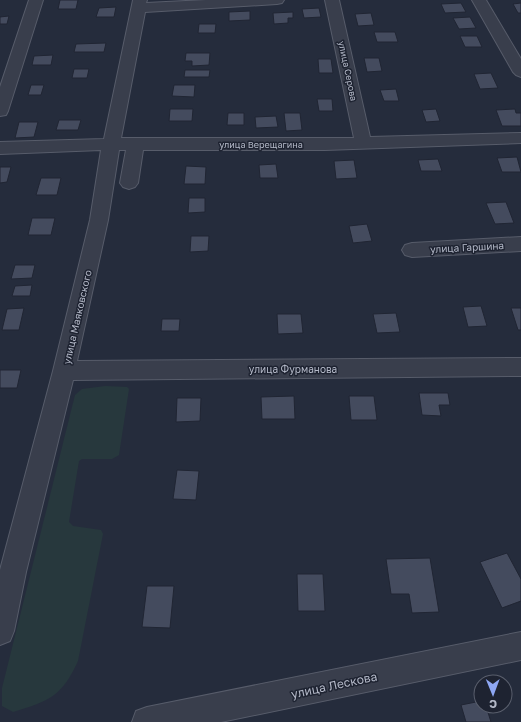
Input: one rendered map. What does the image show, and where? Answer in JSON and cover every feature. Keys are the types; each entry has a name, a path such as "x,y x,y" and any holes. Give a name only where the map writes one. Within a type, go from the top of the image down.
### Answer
{"street":[{"path":"0,111 36,0"},
{"path":"139,4 277,0"},
{"name":"улица Серова","path":"332,0 363,142"},
{"path":"479,0 521,72"},
{"name":"улица Маяковского","path":"0,631 64,371 99,220 111,144 139,4"},
{"name":"улица Верещагина","path":"0,148 111,144 325,144 521,138"},
{"path":"129,183 135,144"},
{"name":"улица Гаршина","path":"412,250 521,244"},
{"name":"улица Фурманова","path":"64,371 521,367"},
{"name":"улица Лескова","path":"147,722 521,646"}],"shaded area":[{"path":"105,386 127,387 129,389 119,455 112,459 82,459 79,461 69,522 73,526 101,530 103,534 78,661 66,682 53,696 37,704 13,712 2,706 2,688 75,395 82,389"}],"building":[{"path":"60,0 78,0 76,9 58,9"},
{"path":"461,3 466,12 445,13 441,4"},
{"path":"521,3 521,13 518,13 513,4"},
{"path":"116,7 114,17 96,17 99,8"},
{"path":"319,8 321,17 304,18 302,9"},
{"path":"250,11 250,20 229,21 229,12"},
{"path":"293,12 293,18 288,18 288,23 274,24 273,13"},
{"path":"371,13 374,25 358,26 355,14"},
{"path":"9,16 7,24 0,24 0,17"},
{"path":"470,17 476,28 459,29 453,18"},
{"path":"199,24 216,24 215,33 198,33"},
{"path":"374,32 395,32 398,42 377,42"},
{"path":"460,36 477,36 482,47 465,47"},
{"path":"106,43 104,52 74,52 76,44"},
{"path":"186,53 210,53 209,65 192,66 192,61 185,61"},
{"path":"53,55 51,65 32,65 34,56"},
{"path":"364,58 379,58 382,71 367,72"},
{"path":"318,59 331,59 333,73 319,73"},
{"path":"74,69 89,69 87,78 72,78"},
{"path":"185,70 210,70 209,77 184,77"},
{"path":"491,73 498,88 480,89 474,74"},
{"path":"31,85 44,85 41,95 28,95"},
{"path":"174,85 195,85 194,97 172,96"},
{"path":"396,89 399,101 384,101 380,90"},
{"path":"317,99 332,99 333,111 319,111"},
{"path":"170,109 193,109 192,121 169,121"},
{"path":"436,109 440,121 426,122 422,110"},
{"path":"515,109 516,113 521,113 521,126 502,126 496,110"},
{"path":"228,113 244,113 244,125 227,125"},
{"path":"284,113 300,113 302,130 286,131"},
{"path":"276,116 278,127 256,128 255,117"},
{"path":"59,120 81,120 78,130 56,130"},
{"path":"19,122 38,122 34,137 15,138"},
{"path":"517,157 521,172 502,172 497,158"},
{"path":"438,159 442,171 421,171 418,160"},
{"path":"354,160 357,178 336,179 334,161"},
{"path":"276,164 278,178 260,178 259,165"},
{"path":"186,166 206,167 205,184 184,184"},
{"path":"0,167 11,167 7,182 0,183"},
{"path":"41,178 61,178 57,195 36,195"},
{"path":"189,198 205,198 205,212 188,213"},
{"path":"506,202 514,223 495,224 486,203"},
{"path":"32,218 55,218 51,235 28,235"},
{"path":"367,224 372,241 353,243 349,226"},
{"path":"191,236 209,236 208,251 190,252"},
{"path":"15,265 35,265 32,278 11,279"},
{"path":"32,285 30,296 12,296 15,286"},
{"path":"481,306 487,326 468,327 463,307"},
{"path":"24,308 19,330 2,330 7,309"},
{"path":"511,308 521,308 521,330 518,330"},
{"path":"396,313 400,332 377,333 373,314"},
{"path":"277,314 301,314 303,333 278,334"},
{"path":"162,319 180,319 179,331 161,331"},
{"path":"0,370 21,370 17,388 0,388"},
{"path":"419,393 448,393 450,405 439,405 441,416 422,415"},
{"path":"294,396 295,419 262,419 261,397"},
{"path":"349,396 374,396 377,420 351,420"},
{"path":"177,398 201,398 200,421 176,422"},
{"path":"177,470 199,471 196,500 173,499"},
{"path":"507,553 521,579 521,601 502,608 480,562"},
{"path":"430,558 439,612 412,613 409,594 391,594 386,559"},
{"path":"297,574 323,574 325,611 298,611"},
{"path":"147,586 174,586 170,628 142,627"},
{"path":"473,703 473,714 488,714 491,722 466,722 461,705"}]}
